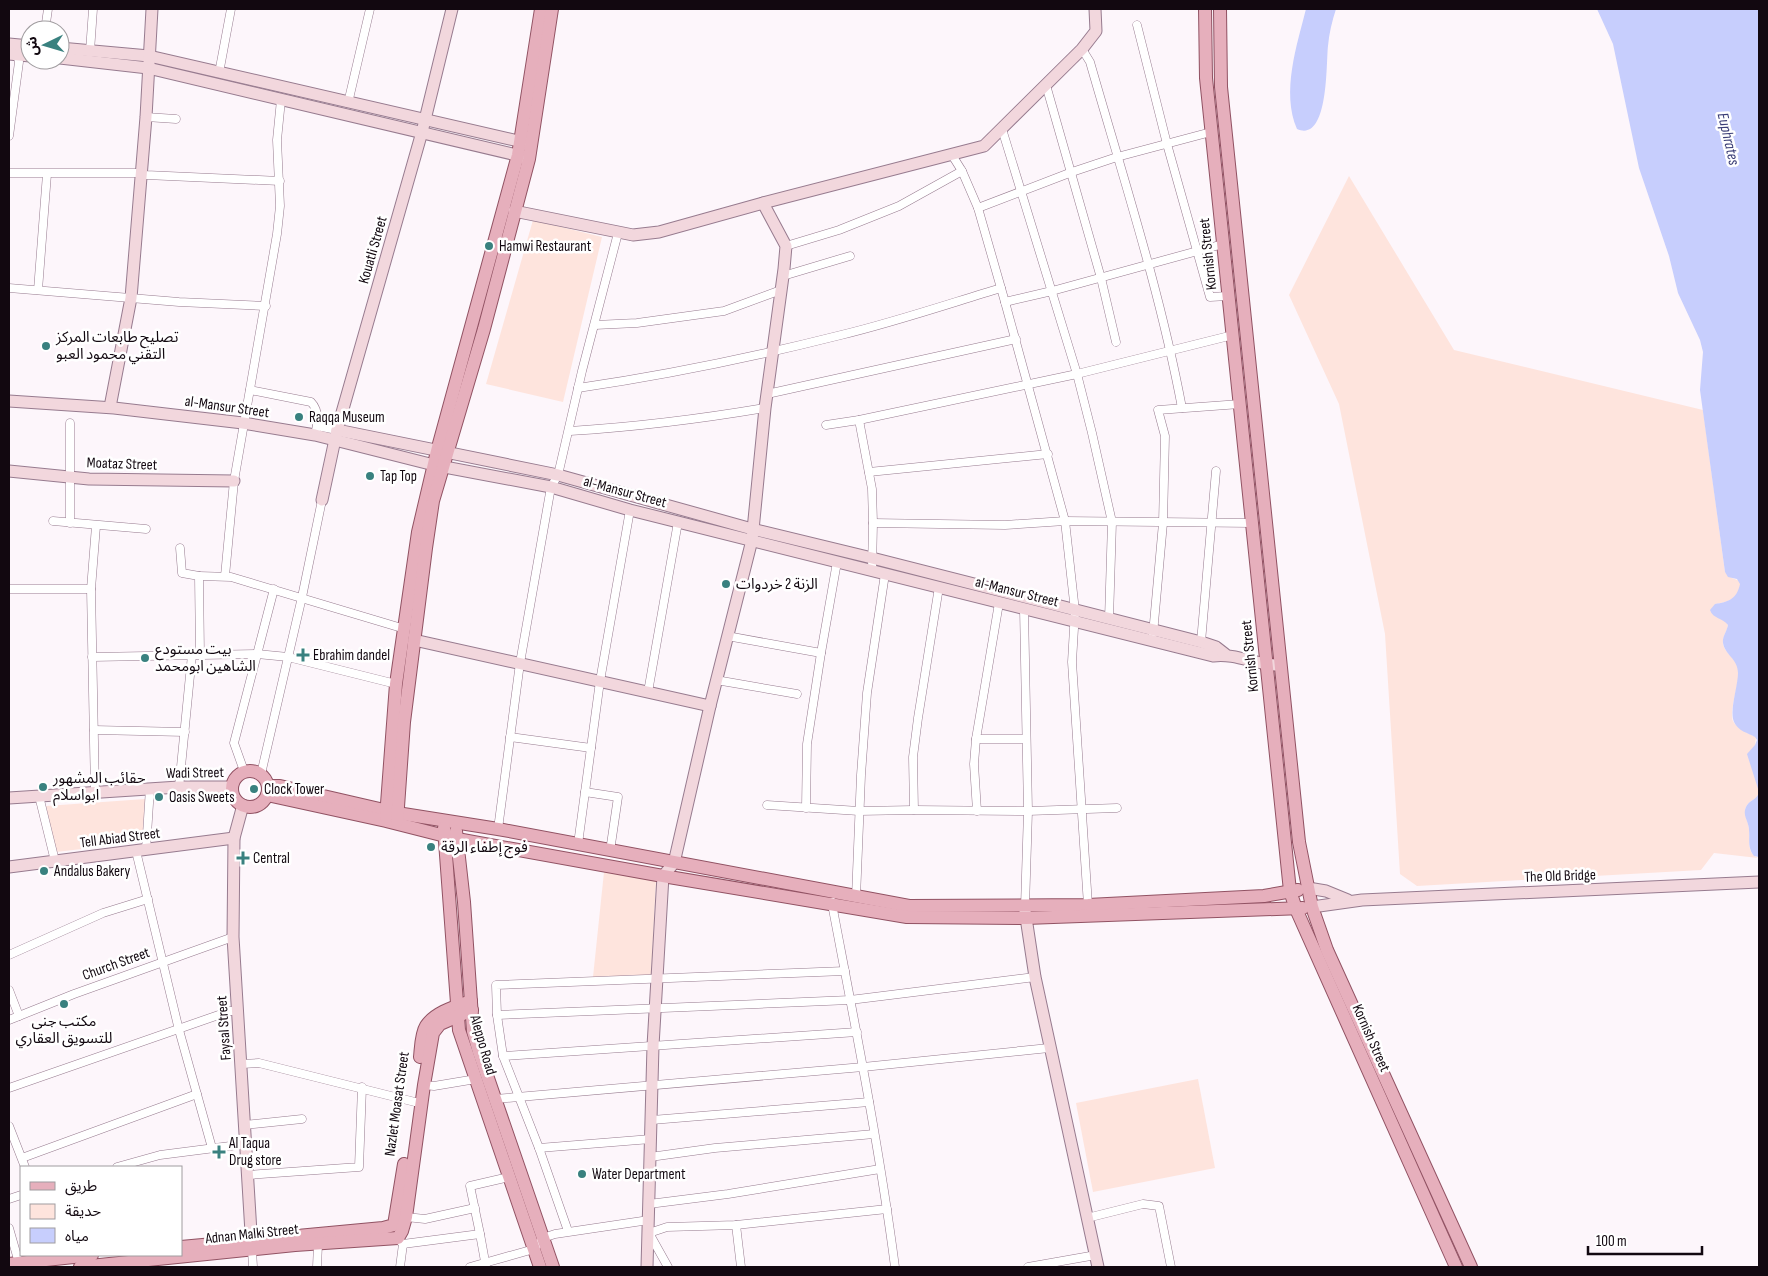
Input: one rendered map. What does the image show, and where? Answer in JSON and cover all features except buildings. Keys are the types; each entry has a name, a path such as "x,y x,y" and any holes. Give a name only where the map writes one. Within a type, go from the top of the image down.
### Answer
{"main road":[{"path":"526,143 541,9"},
{"path":"442,452 484,329 514,211 552,9"},
{"name":"Kornish Street","path":"1206,9 1206,78 1252,522 1273,665 1287,729 1299,842 1308,888 1327,950 1471,1267"},
{"name":"Kornish Street","path":"1220,9 1221,87 1273,665 1273,728 1290,891 1296,909 1456,1267"},
{"path":"391,817 426,548 439,466 523,157"},
{"path":"391,817 396,684 418,532 439,466"},
{"path":"1273,728 1287,729"},
{"path":"256,770 261,774 266,779 268,790 264,801 258,806 250,807 237,801 233,795 232,787 238,775 244,771 256,770"},
{"path":"268,790 280,786 391,817 457,839 663,876 835,899 856,897 909,906 1026,912 1088,905 1264,896 1308,888"},
{"path":"391,817 450,822 578,844 674,863 907,917 1026,912 1296,909 1312,906"},
{"name":"Aleppo Road","path":"450,822 444,836 460,1037 540,1267"},
{"name":"Aleppo Road","path":"450,822 457,839 474,1031 479,1052 553,1267"},
{"name":"Nazlet Moasat Street","path":"394,1225 415,1102 422,1038 426,1026 440,1014 457,1011 472,1005"},
{"name":"Nazlet Moasat Street","path":"400,1241 406,1217 433,1033 440,1024 457,1011"},
{"name":"Adnan Malki Street","path":"80,1267 118,1266 394,1225"},
{"name":"Adnan Malki Street","path":"182,1247 400,1241"},
{"path":"14,1263 84,1256"}],"street":[{"path":"90,51 93,9"},
{"path":"110,407 131,298 142,173 152,9"},
{"path":"219,73 231,9"},
{"path":"348,103 370,9"},
{"name":"Kouatli Street","path":"322,500 336,435 422,132 452,9"},
{"path":"514,211 633,235 659,232 762,203 984,146 1082,49 1096,31 1094,9"},
{"path":"1137,26 1196,252 1210,297 1228,296"},
{"path":"70,49 149,56 526,143"},
{"path":"1082,49 1090,62 1148,265 1171,350 1182,408"},
{"path":"9,136 19,62 13,54"},
{"path":"70,59 148,68 523,157"},
{"path":"1046,85 1101,278 1116,342"},
{"path":"225,576 234,481 266,306 277,234 280,181 277,140 281,100"},
{"path":"146,117 176,119"},
{"path":"1002,129 1077,374 1112,522 1109,620"},
{"path":"978,208 1117,157 1211,132"},
{"path":"952,155 962,171 978,208 1048,454 1065,521 1074,616 1072,662 1088,905"},
{"path":"786,246 839,230 899,206 962,171"},
{"path":"9,173 142,173 146,175 280,181"},
{"path":"38,290 47,174"},
{"path":"647,1267 654,1084 653,1046 663,876 674,863 752,535 765,408 783,276 786,246 762,203"},
{"path":"498,830 520,663 551,487 558,475 570,431 578,388 618,232"},
{"path":"1005,302 1223,244"},
{"path":"783,276 850,256"},
{"path":"9,288 266,306"},
{"path":"578,388 659,376 844,335 1001,288"},
{"path":"595,325 637,323 724,311 781,290"},
{"path":"826,425 859,420 1077,374 1233,335"},
{"path":"767,394 1016,339"},
{"path":"250,390 308,400 314,404 317,410 316,431"},
{"name":"al-Mansur Street","path":"9,401 110,407 316,431 442,452 558,475 837,562 1024,609 1109,620 1213,656 1225,654 1273,665"},
{"path":"1152,636 1163,522 1165,436 1158,410 1240,404"},
{"path":"570,431 697,419 765,408"},
{"path":"859,420 869,472 873,523 872,570"},
{"path":"70,423 70,523"},
{"name":"al-Mansur Street","path":"336,435 439,466 551,487 678,522 872,558 1074,616 1152,636 1201,642 1216,646 1225,654"},
{"path":"869,472 1048,454"},
{"name":"Moataz Street","path":"9,471 90,479 234,481"},
{"path":"1201,642 1216,471"},
{"path":"261,774 302,597 322,500"},
{"path":"578,844 600,681 630,510"},
{"path":"53,520 96,526 146,529"},
{"path":"873,523 1005,525 1065,521 1252,522"},
{"path":"648,692 678,522"},
{"path":"96,526 91,589 96,792"},
{"path":"180,548 182,573 199,576 231,576 405,629"},
{"path":"806,808 807,744 820,653 837,562"},
{"path":"856,897 866,693 886,574"},
{"path":"179,787 184,732 196,655 199,576"},
{"path":"914,810 913,757 916,728 939,587"},
{"path":"9,589 91,589"},
{"path":"244,771 234,743 274,589"},
{"path":"977,811 974,764 976,739 999,603"},
{"path":"1024,609 1028,811 1026,912 1035,977 1098,1267"},
{"path":"727,636 820,653"},
{"path":"414,640 710,706"},
{"path":"92,657 257,654 288,657 396,684"},
{"path":"716,680 797,694"},
{"path":"94,730 184,732"},
{"path":"510,737 591,748"},
{"path":"976,739 1026,739"},
{"name":"Wadi Street","path":"9,798 150,788 232,787"},
{"path":"150,788 141,850 148,899 179,1030 212,1148"},
{"path":"586,792 618,798 610,851"},
{"path":"39,796 55,861"},
{"name":"Faysal Street","path":"243,805 234,838 233,937 252,1246"},
{"path":"767,805 859,811 1028,811 1118,808"},
{"name":"Tell Abiad Street","path":"9,867 234,838"},
{"name":"The Old Bridge","path":"1312,906 1356,900 1759,882"},
{"path":"1308,888 1356,900"},
{"path":"9,954 103,913 148,899"},
{"path":"835,899 845,971 869,1102 895,1267"},
{"name":"Church Street","path":"9,1020 74,994 233,937"},
{"path":"568,1231 503,1056 497,1015 496,986 845,971"},
{"path":"497,1015 850,1000 1035,977"},
{"path":"9,990 19,1016"},
{"path":"9,1088 230,1011 238,1011"},
{"path":"503,1056 856,1032"},
{"path":"495,1099 863,1067 1050,1048"},
{"path":"241,1064 259,1063 415,1102"},
{"path":"424,1085 434,1086 476,1079"},
{"path":"248,1175 359,1167 362,1088"},
{"path":"22,1158 197,1094"},
{"path":"652,1120 869,1102"},
{"path":"245,1125 302,1118"},
{"path":"9,1126 25,1166"},
{"path":"650,1157 715,1148 874,1134"},
{"path":"538,1148 651,1139"},
{"path":"121,1166 160,1155 246,1144"},
{"path":"649,1204 728,1194 880,1169"},
{"path":"485,1265 470,1186 509,1177"},
{"path":"1087,1218 1143,1204 1159,1206 1171,1267"},
{"path":"406,1217 425,1218 475,1208"},
{"path":"649,1233 667,1227 736,1225 887,1209"},
{"path":"470,1267 485,1265 534,1249 543,1238 568,1231 648,1220"},
{"name":"Nazlet Moasat Street","path":"394,1225 400,1241 400,1267"},
{"path":"736,1225 741,1267"},
{"path":"9,1228 14,1263"},
{"path":"649,1233 668,1267"},
{"path":"400,1241 480,1234"},
{"path":"317,1267 318,1244"},
{"path":"252,1246 253,1267"},
{"path":"1028,1267 1096,1255"}],"green space":[{"path":"1349,176 1454,350 1703,410 1725,572 1732,578 1740,581 1739,591 1733,598 1715,604 1728,625 1723,639 1724,648 1736,663 1739,671 1732,711 1733,721 1740,728 1756,737 1759,792 1757,797 1747,805 1745,813 1749,827 1750,850 1758,858 1714,853 1701,870 1417,886 1400,874 1385,634 1339,404 1289,295"},
{"path":"533,220 602,237 563,402 486,384"},
{"path":"145,799 142,842 56,852 46,806"},
{"path":"604,872 656,881 651,975 593,977"},
{"path":"1198,1079 1215,1168 1093,1192 1076,1103"}],"water":[{"path":"1306,9 1336,9 1328,41 1324,99 1315,124 1307,130 1297,129 1292,115 1290,100 1292,69"},
{"name":"Euphrates","path":"1597,9 1759,9 1759,792 1747,754 1757,740 1738,728 1733,717 1738,673 1736,664 1726,651 1723,643 1728,625 1713,615 1710,610 1715,604 1731,599 1737,593 1740,584 1737,579 1728,577 1725,572 1700,390 1703,352 1700,340 1678,293 1669,256 1639,168 1613,44"},
{"path":"1759,792 1759,857 1754,856 1750,850 1749,827 1745,810"}],"place":[{"name":"Hamwi Restaurant","path":"489,246"},
{"name":"تصليح طابعات المركز التقني محمود العبو","path":"46,346"},
{"name":"Raqqa Museum","path":"299,417"},
{"name":"Tap Top","path":"370,476"},
{"name":"الزنة 2 خردوات","path":"726,584"},
{"name":"Ebrahim dandel","path":"303,655"},
{"name":"بيت مستودع الشاهين ابومحمد","path":"145,658"},
{"name":"حقائب المشهور ابواسلام","path":"43,787"},
{"name":"Clock Tower","path":"254,789"},
{"name":"Oasis Sweets","path":"159,797"},
{"name":"فوج إطفاء الرقة","path":"431,847"},
{"name":"Central","path":"243,858"},
{"name":"Andalus Bakery","path":"44,871"},
{"name":"مكتب جنى للتسويق العقاري","path":"64,1004"},
{"name":"Al Taqua Drug store","path":"219,1152"},
{"name":"Water Department","path":"582,1174"}]}
